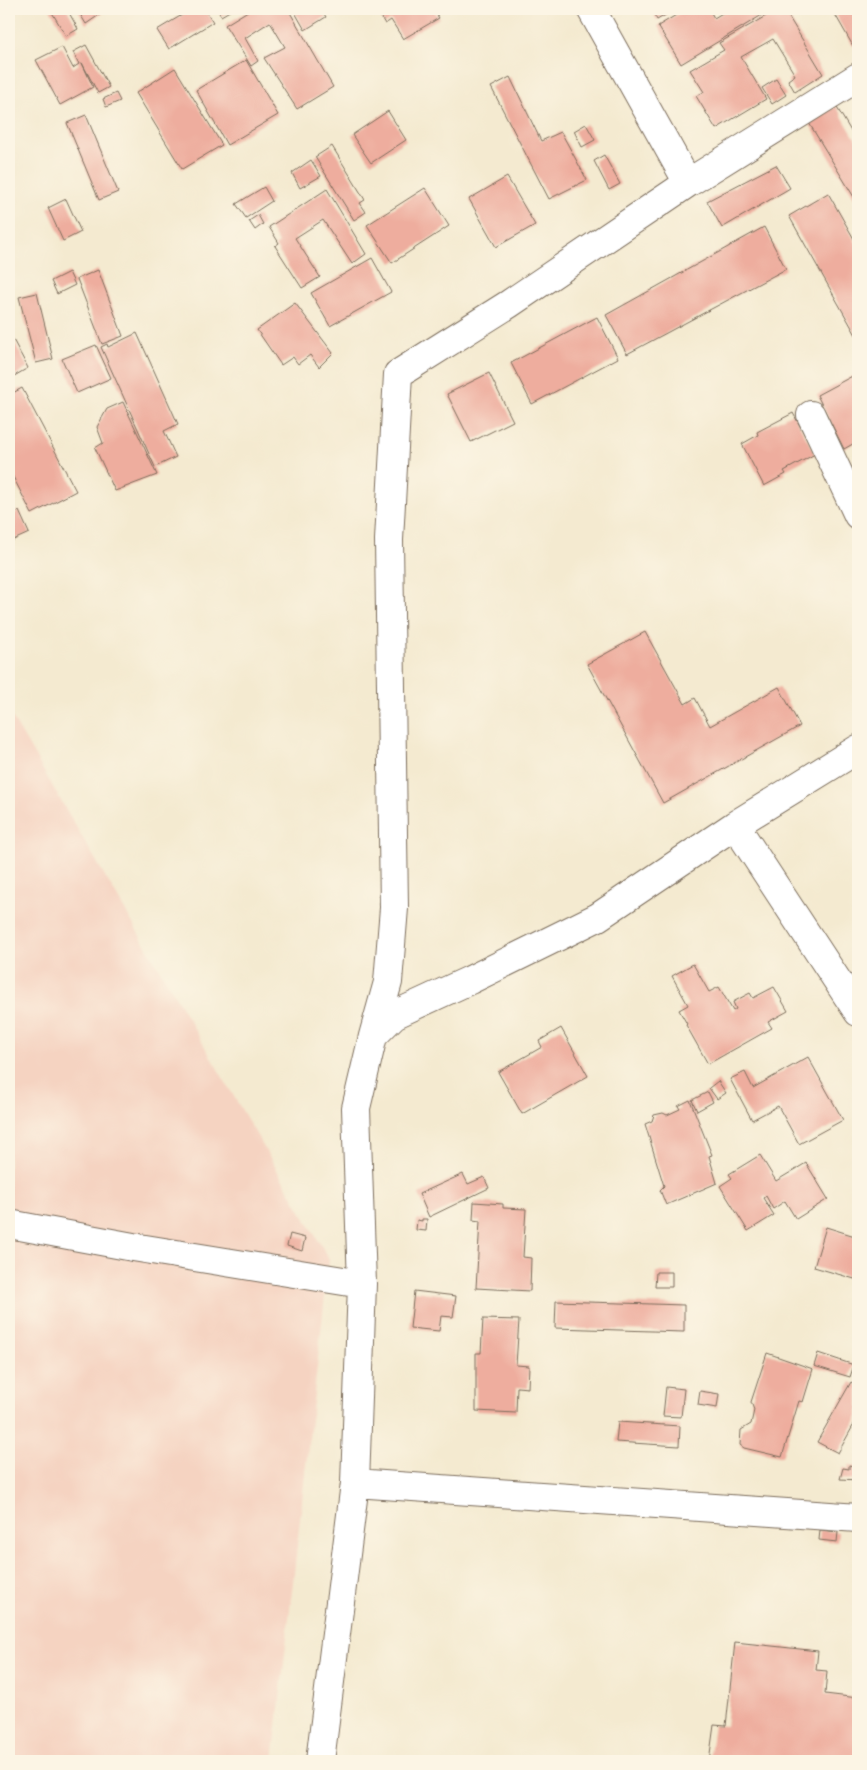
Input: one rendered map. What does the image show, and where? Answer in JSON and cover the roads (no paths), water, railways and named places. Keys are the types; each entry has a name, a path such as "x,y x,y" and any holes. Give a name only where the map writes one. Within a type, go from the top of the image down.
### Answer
{"street":[{"path":"591,9 688,183"},
{"path":"320,1761 355,1483 362,1284 356,1108 388,982 394,908 389,540 398,374 509,304 688,183 858,77"},
{"path":"811,415 858,515"},
{"path":"373,1036 394,1014 470,980 598,917 735,825 858,750"},
{"path":"735,825 858,1012"},
{"path":"9,1224 133,1247 362,1284"},
{"path":"355,1483 858,1518"}]}
